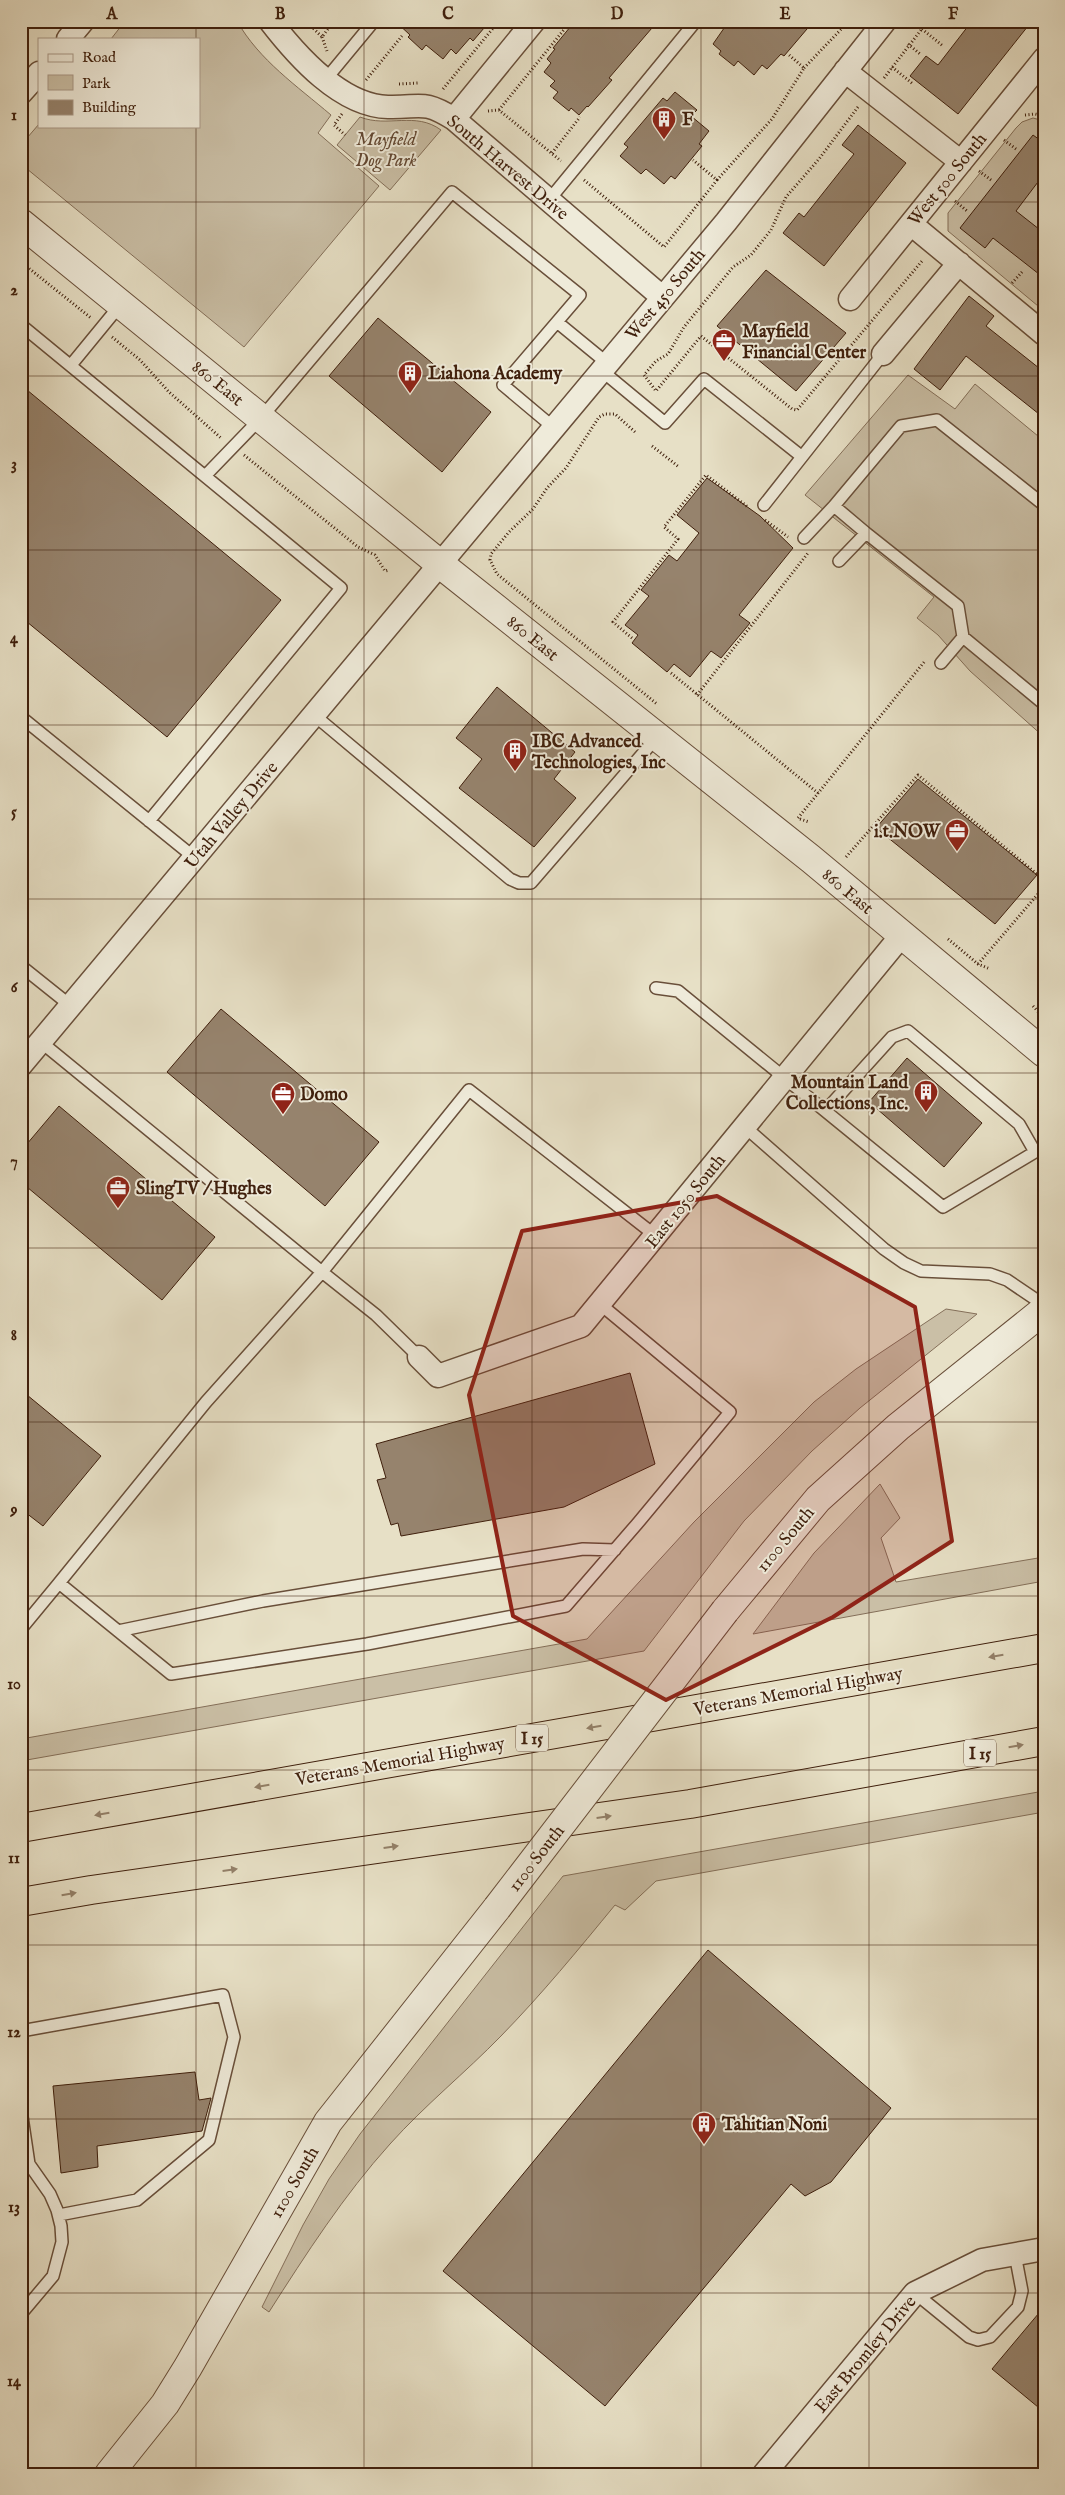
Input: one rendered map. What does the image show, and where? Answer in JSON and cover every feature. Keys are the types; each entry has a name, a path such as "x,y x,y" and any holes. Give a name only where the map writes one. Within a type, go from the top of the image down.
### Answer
{"highway":[{"name":"Veterans Memorial Highway","path":"21,1828 1044,1648"},
{"name":"I 15","path":"21,1902 91,1890 690,1804 1044,1741"}],"street":[{"path":"69,38 83,21"},
{"name":"South Harvest Drive","path":"270,21 293,51 352,100 387,107 414,104 436,108 454,119 662,298"},
{"path":"454,119 534,21"},
{"name":"West 450 South","path":"440,564 726,222 885,21"},
{"name":"West 500 South","path":"850,299 911,224 971,170 1036,86 1044,59"},
{"path":"845,71 971,170"},
{"path":"21,93 38,74"},
{"name":"860 East","path":"21,223 440,564 811,859 901,936 1044,1053"},
{"path":"911,224 1044,334"},
{"path":"883,354 959,263"},
{"name":"Utah Valley Drive","path":"21,1065 440,564"},
{"name":"East 1050 South","path":"419,1357 438,1376 581,1326 901,936"},
{"name":"1100 South","path":"109,2474 165,2404 184,2375 328,2122 497,1908 725,1611 818,1499 898,1428 1044,1310"},
{"name":"East Bromley Drive","path":"764,2474 915,2293 982,2260 1044,2250"}],"lane":[{"path":"326,79 374,21"},
{"path":"549,200 696,21"},
{"path":"205,476 261,418 452,192 580,295 503,385 553,427"},
{"path":"71,366 121,304"},
{"path":"557,322 665,423 704,379 801,456"},
{"path":"21,325 341,588 149,821"},
{"path":"759,508 883,354"},
{"path":"799,542 834,506 901,426 937,420 1044,505"},
{"path":"834,506 958,606 963,637 1044,704"},
{"path":"839,561 866,533"},
{"path":"941,663 963,637"},
{"path":"314,716 510,879 520,884 531,883 657,737"},
{"path":"21,717 195,858"},
{"path":"21,966 71,1006"},
{"path":"656,988 678,991 943,1207 1035,1152 1019,1124 908,1030 892,1037 826,1110"},
{"path":"41,1042 376,1315 419,1357"},
{"path":"21,1629 206,1402 322,1272 469,1090 656,1236"},
{"path":"745,1127 879,1244 904,1263 920,1271 990,1274 1007,1280 1044,1305"},
{"path":"59,1583 171,1674 367,1644 566,1606 730,1412 600,1304"},
{"path":"118,1630 272,1599 583,1549 615,1550"},
{"path":"21,2030 223,1995 234,2037 209,2140 137,2200 59,2215"},
{"path":"21,2110 29,2164 50,2194 59,2215 62,2242 53,2276 21,2314"},
{"path":"915,2293 969,2337 978,2340 990,2337 1018,2307 1022,2291 1015,2254"}],"path":[{"path":"306,21 322,36 326,50 331,54"},
{"path":"322,36 334,21"},
{"path":"437,95 499,21"},
{"path":"499,110 571,21"},
{"path":"582,178 664,247 717,180 772,119 804,68 849,21"},
{"path":"928,21 872,92 843,124 819,159 786,197 771,230 751,255 733,267 684,327 668,354 656,361 644,375 656,391 701,336 792,409 797,410 936,245"},
{"path":"922,29 943,46"},
{"path":"360,88 402,36"},
{"path":"908,44 920,54"},
{"path":"788,54 804,68"},
{"path":"892,67 913,84"},
{"path":"345,109 334,125 345,135"},
{"path":"482,111 499,110 563,162"},
{"path":"1022,115 1035,114 1044,116"},
{"path":"552,153 580,117"},
{"path":"997,147 1008,133"},
{"path":"1003,140 1016,150"},
{"path":"693,160 717,180"},
{"path":"971,170 985,162"},
{"path":"971,170 991,180"},
{"path":"950,206 960,193"},
{"path":"954,200 967,211"},
{"path":"21,262 86,314"},
{"path":"1009,287 1022,272"},
{"path":"119,343 140,360 169,392 218,437"},
{"path":"635,432 615,414 606,414 599,417 566,468 547,488 533,509 509,532 491,554 490,560 498,574 664,709"},
{"path":"652,446 679,466"},
{"path":"248,458 358,546 375,555 385,571 389,570"},
{"path":"632,638 612,622 678,539 664,527 706,474 759,508"},
{"path":"697,695 809,553 799,542 761,517"},
{"path":"793,814 798,818 927,659"},
{"path":"672,673 818,793"},
{"path":"846,857 918,775 1044,880"},
{"path":"978,964 1044,887"},
{"path":"1034,1006 1044,1018"}],"highlighted area":[{"path":"717,1196 915,1307 952,1541 833,1617 666,1700 513,1616 469,1395 522,1231"}],"green space":[{"path":"125,21 237,21 267,60 331,115 318,133 379,186 244,347 21,164 21,145 38,125 38,128 200,128 200,38 112,38"},
{"name":"Mayfield Dog Park","path":"360,117 381,121 411,120 431,124 441,130 390,190 337,145"},
{"path":"1033,118 1044,121 1044,128 1039,134 1044,138 1044,311 948,231 948,213 1016,128 1022,122"},
{"path":"908,375 955,409 975,384 1044,441 1044,737 970,671 938,635 917,618 934,597 805,495"},
{"path":"946,1309 977,1314 860,1408 812,1451 744,1521 644,1651 21,1761 21,1739 587,1639 694,1522 814,1402 856,1369"},
{"path":"880,1484 900,1518 881,1538 896,1582 1044,1557 1044,1581 753,1634 814,1553"},
{"path":"1044,1791 1044,1812 656,1881 625,1910 615,1905 560,1972 516,2020 417,2116 373,2163 341,2204 269,2312 262,2307 303,2225 329,2179 360,2134 563,1876"}],"building":[{"path":"395,21 490,21 473,41 470,38 456,54 451,49 443,59 426,45 422,50"},
{"path":"575,21 580,21 589,29 595,21 658,21 609,78 612,80 579,115 571,108 569,111 553,98 558,92 550,86 555,81 544,72 551,63 547,59 555,49 553,48"},
{"path":"729,21 798,21 807,29 784,56 781,54 767,69 762,65 754,75 738,61 734,66 719,54 721,51 713,44"},
{"path":"972,21 1032,21 958,114 910,76 926,56 938,65"},
{"name":"F","path":"675,92 697,110 691,116 709,131 699,144 702,146 675,179 671,176 664,184 646,169 641,174 620,156 628,147 624,144 663,98 667,101"},
{"path":"858,125 906,163 824,266 783,233 799,213 804,217 854,154 842,145"},
{"path":"1033,135 1044,143 1044,174 1016,211 1044,233 1044,278 993,238 985,248 960,228"},
{"path":"766,270 846,333 796,391 717,326"},
{"path":"969,296 994,316 986,326 1044,372 1044,418 966,356 940,390 914,369"},
{"name":"Liahona Academy","path":"378,318 491,412 442,472 329,376"},
{"path":"21,385 281,600 167,737 21,617"},
{"path":"707,478 760,516 793,548 739,615 750,623 721,658 711,651 690,677 674,664 667,672 632,643 638,635 625,625 649,596 641,590 669,555 677,561 699,533 677,515"},
{"name":"IBC Advanced Technologies, Inc","path":"497,687 575,752 554,779 576,798 534,847 459,788 482,759 456,738"},
{"name":"i.t.NOW","path":"918,779 1037,875 995,924 876,828"},
{"name":"Domo","path":"221,1009 379,1142 325,1206 167,1072"},
{"name":"Mountain Land Collections, Inc.","path":"907,1058 982,1123 944,1167 869,1102"},
{"name":"SlingTV / Hughes","path":"59,1106 215,1237 162,1300 21,1182 21,1151"},
{"path":"630,1373 655,1464 564,1507 401,1536 398,1523 391,1525 377,1480 386,1478 376,1444"},
{"path":"21,1390 101,1456 43,1526 21,1509"},
{"name":"Tahitian Noni","path":"708,1950 891,2108 831,2182 805,2196 791,2184 605,2406 443,2271"},
{"path":"195,2072 199,2100 211,2098 202,2131 97,2146 98,2167 61,2173 53,2086"},
{"path":"1044,2307 1044,2412 992,2369"}],"place":[{"name":"F","path":"664,140"},
{"name":"Mayfield Financial Center","path":"724,362"},
{"name":"Liahona Academy","path":"410,394"},
{"name":"IBC Advanced Technologies, Inc","path":"515,772"},
{"name":"i.t.NOW","path":"957,852"},
{"name":"Mountain Land Collections, Inc.","path":"926,1113"},
{"name":"Domo","path":"283,1115"},
{"name":"SlingTV / Hughes","path":"118,1209"},
{"name":"Tahitian Noni","path":"704,2145"}]}
